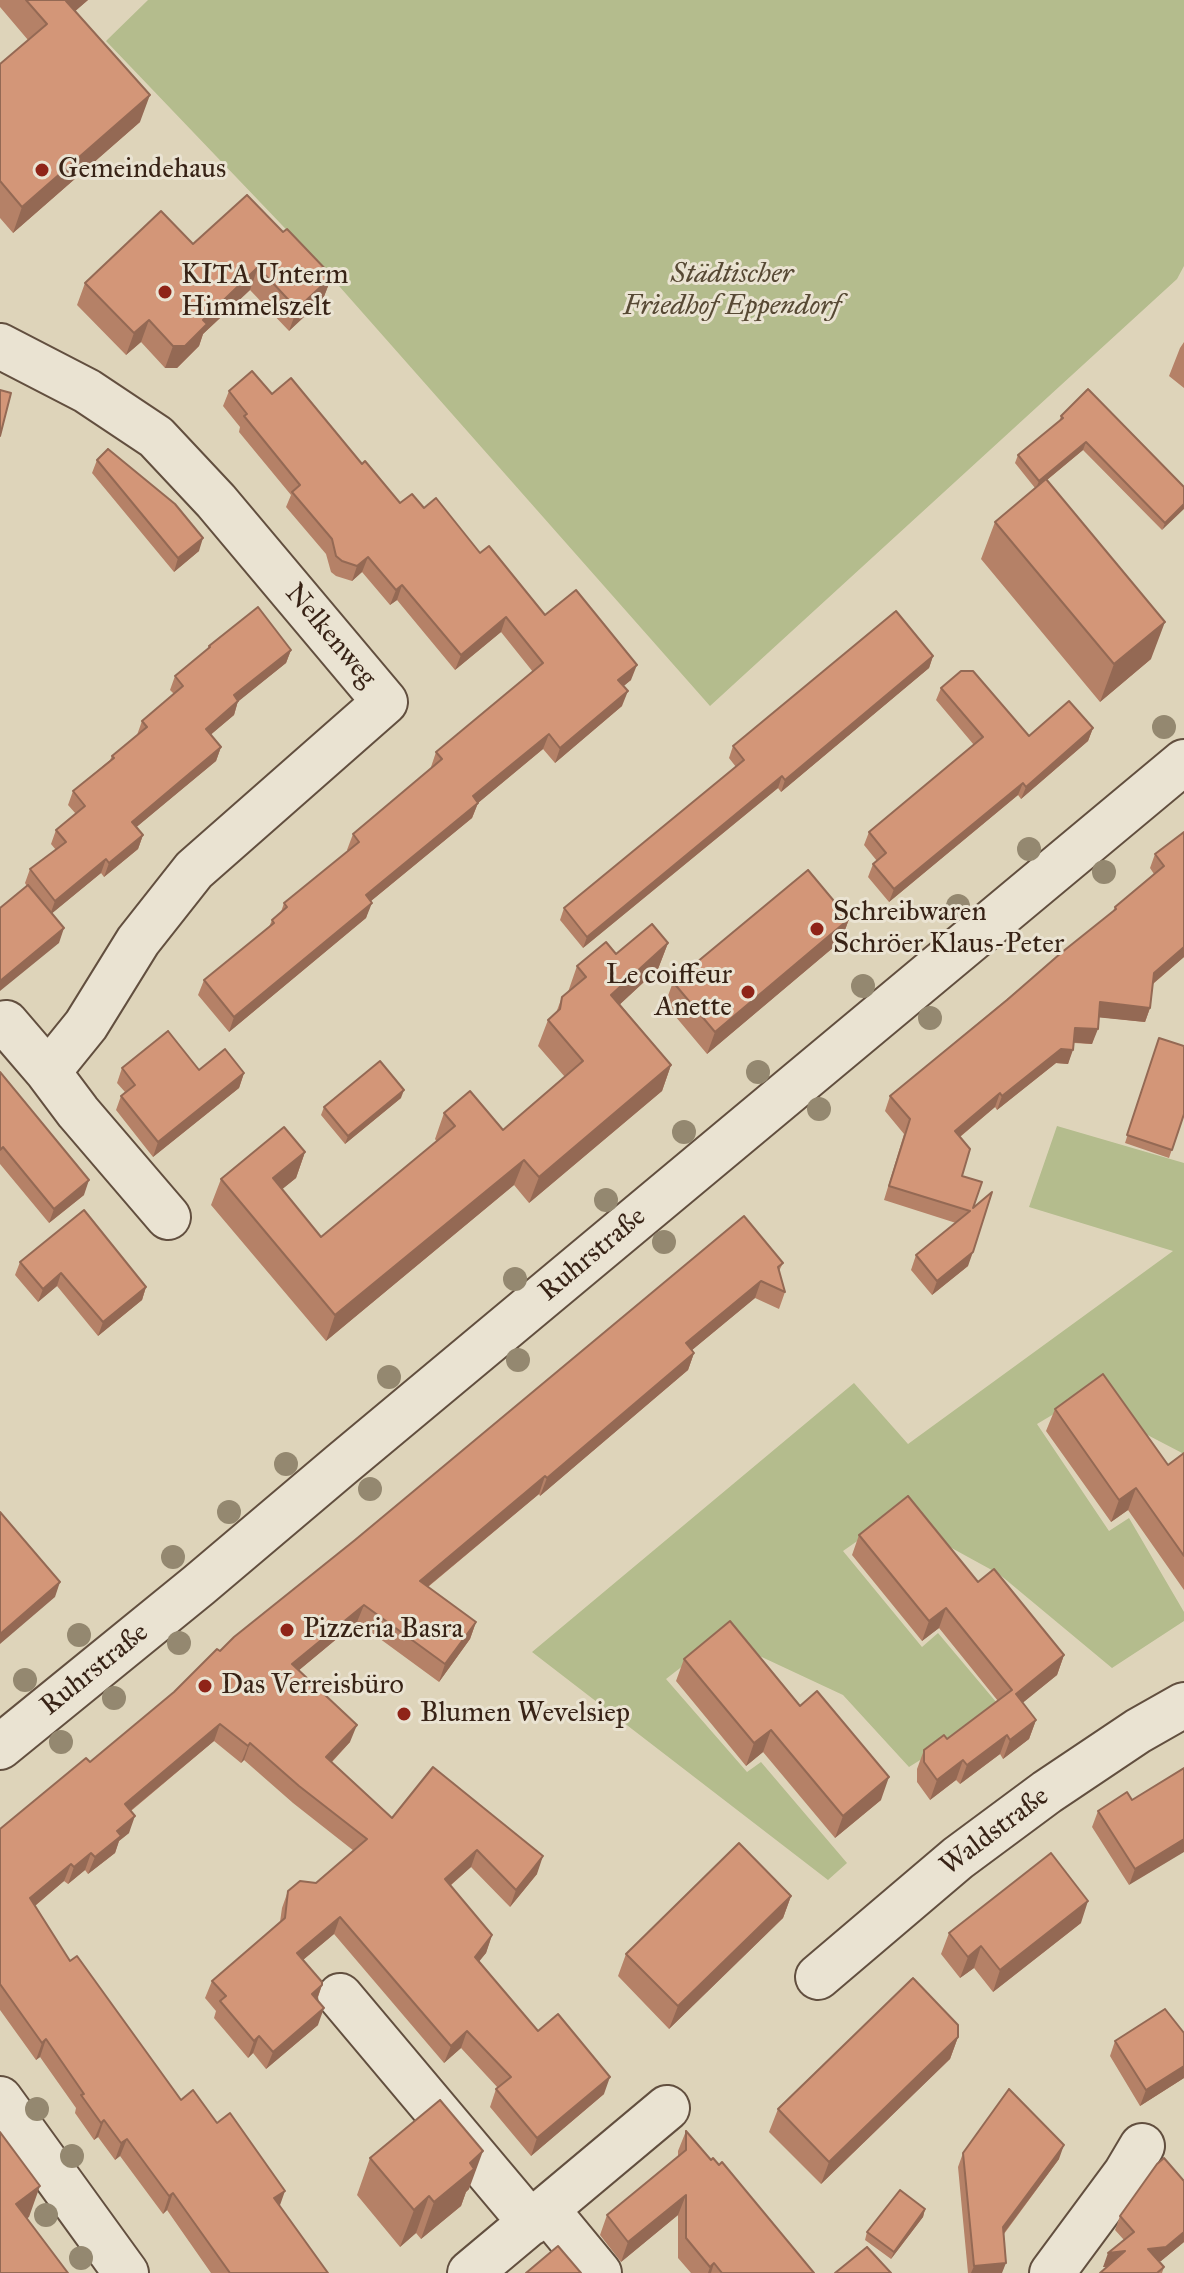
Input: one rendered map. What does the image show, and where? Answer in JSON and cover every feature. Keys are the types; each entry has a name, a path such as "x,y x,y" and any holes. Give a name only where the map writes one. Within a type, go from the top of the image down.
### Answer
{"street":[{"name":"Nelkenweg","path":"0,346 87,391 156,437 216,501 385,702 194,870 138,941 86,1025 48,1072"},
{"name":"Ruhrstraße","path":"0,1747 199,1585 1184,762"},
{"path":"6,1023 168,1217"},
{"name":"Waldstraße","path":"818,1977 958,1858 1021,1811 1138,1731 1184,1705"},
{"path":"340,1996 539,2217 599,2273"},
{"path":"0,2099 126,2273"},
{"path":"470,2273 667,2108"},
{"path":"1052,2273 1126,2173 1142,2146"}],"green space":[{"name":"Städtischer Friedhof Eppendorf","path":"148,0 1184,0 1184,266 1177,279 710,706 324,269 106,41"},
{"path":"1057,1126 1184,1163 1184,1454 1134,1428 1101,1386 1037,1424 1109,1531 1129,1518 1184,1612 1184,1621 1112,1668 999,1574 937,1540 906,1507 843,1551 922,1647 938,1633 1002,1709 909,1767 843,1695 751,1652 725,1633 666,1679 747,1772 761,1762 847,1863 828,1880 532,1652 854,1383 908,1444 1173,1251 1029,1207"}],"building":[{"name":"Gemeindehaus","path":"26,0 67,0 150,95 22,207 0,181 0,64 47,24"},
{"name":"KITA Unterm Himmelszelt","path":"247,195 283,232 287,229 332,276 297,309 258,267 203,320 207,324 185,346 173,346 149,320 134,333 85,283 161,211 193,244"},
{"path":"252,371 272,394 291,378 362,464 365,461 400,503 412,494 424,508 436,498 480,553 489,546 545,615 576,590 637,665 618,680 628,691 560,748 549,734 473,796 478,803 366,895 372,903 234,1017 204,980 274,923 272,920 287,907 284,903 359,842 353,834 442,759 436,752 543,663 506,617 461,655 402,585 396,590 368,557 357,566 336,556 332,539 292,492 300,485 244,416 247,414 229,391"},
{"path":"1088,389 1184,487 1184,504 1165,523 1086,442 1039,481 1018,455 1063,418 1061,416"},
{"path":"0,390 11,393 0,436"},
{"path":"108,449 175,504 203,538 178,558 97,460"},
{"path":"1046,479 1165,622 1114,664 995,522"},
{"path":"258,607 291,650 234,695 238,701 206,729 221,747 132,822 143,835 109,863 106,859 55,901 30,869 66,842 56,830 85,806 73,791 147,727 142,721 183,686 175,676"},
{"path":"896,611 933,656 785,780 782,776 587,937 564,908 744,760 733,746"},
{"path":"961,671 973,671 1029,736 1069,701 1093,728 1026,787 1023,783 894,889 873,864 886,853 869,832 983,737 941,688"},
{"path":"1184,832 1184,947 1154,973 1150,1008 1100,1002 1098,1029 1075,1028 1073,1050 1061,1049 1002,1096 1000,1093 955,1131 970,1149 962,1176 982,1182 973,1208 992,1192 973,1252 937,1281 916,1255 970,1211 889,1186 910,1119 890,1096 1164,866 1155,854"},
{"path":"808,870 849,919 715,1032 673,982"},
{"path":"28,885 64,928 0,981 0,908"},
{"path":"652,924 668,943 611,995 671,1065 539,1177 524,1160 335,1315 221,1179 284,1127 305,1152 273,1178 321,1237 455,1126 444,1113 470,1091 503,1130 583,1061 548,1020 560,1009 562,997 586,977 577,966 606,942 616,954"},
{"path":"168,1031 199,1070 225,1049 244,1073 158,1142 121,1096 135,1085 122,1068"},
{"path":"1159,1038 1184,1046 1184,1114 1172,1150 1127,1135"},
{"path":"380,1061 404,1090 348,1136 324,1107"},
{"path":"0,1072 89,1180 54,1209 3,1147 0,1150"},
{"path":"84,1210 146,1287 103,1322 61,1273 43,1289 20,1262"},
{"path":"744,1216 783,1263 778,1267 785,1292 761,1281 686,1343 694,1353 420,1581 476,1622 445,1664 364,1605 292,1664 357,1725 326,1757 392,1818 433,1767 543,1856 516,1890 477,1850 445,1879 492,1935 475,1957 538,2031 558,2014 610,2077 537,2138 496,2089 511,2077 467,2031 451,2046 340,1917 297,1953 322,1982 312,1994 324,2008 273,2052 259,2036 254,2041 220,2001 226,1996 212,1981 285,1918 288,1891 300,1881 316,1883 367,1839 250,1743 248,1746 220,1724 125,1804 135,1816 117,1831 121,1836 95,1857 91,1853 74,1867 71,1864 30,1898 70,1961 77,1956 181,2100 193,2090 217,2123 230,2113 285,2191 274,2198 328,2273 230,2273 173,2193 169,2196 127,2139 121,2143 104,2120 101,2123 46,2039 42,2043 0,1984 0,1829 86,1758 90,1762 174,1692 217,1649 220,1651"},
{"path":"1103,1374 1168,1465 1184,1453 1184,1556 1136,1488 1119,1500 1055,1409"},
{"path":"908,1496 978,1582 994,1569 1064,1655 1016,1694 1036,1720 1010,1740 1007,1735 967,1765 963,1760 937,1780 924,1762 924,1750 944,1735 947,1739 1012,1690 946,1608 929,1621 859,1535"},
{"path":"0,1512 60,1582 0,1634"},
{"path":"730,1621 800,1706 817,1691 889,1777 843,1816 771,1730 754,1743 684,1659"},
{"path":"1184,1768 1184,1839 1135,1869 1098,1811 1127,1792 1132,1800"},
{"path":"739,1843 791,1896 678,2006 626,1954"},
{"path":"1051,1853 1088,1901 1000,1970 981,1946 968,1957 949,1933"},
{"path":"913,1978 958,2025 958,2037 829,2162 778,2109"},
{"path":"1165,2009 1184,2033 1184,2066 1146,2090 1115,2041"},
{"path":"1009,2089 1064,2145 1003,2227 1006,2263 974,2266 963,2153"},
{"path":"440,2100 483,2151 470,2163 474,2169 434,2202 429,2196 414,2210 370,2158"},
{"path":"686,2131 711,2160 713,2158 719,2165 722,2162 814,2273 722,2273 714,2263 710,2267 686,2238 686,2195 628,2242 607,2215 686,2150"},
{"path":"0,2132 40,2186 16,2204 68,2273 0,2273"},
{"path":"1164,2158 1184,2181 1184,2232 1166,2247 1148,2249 1164,2267 1157,2273 1100,2273 1125,2251 1108,2253 1134,2232 1120,2216"},
{"path":"900,2190 925,2209 894,2252 867,2232"},
{"path":"558,2246 581,2273 526,2273"},
{"path":"867,2247 891,2273 835,2273"}],"place":[{"name":"Gemeindehaus","path":"42,170"},
{"name":"KITA Unterm Himmelszelt","path":"165,292"},
{"name":"Schreibwaren Schröer Klaus-Peter","path":"817,929"},
{"name":"Le coiffeur Anette","path":"748,992"},
{"name":"Pizzeria Basra","path":"287,1630"},
{"name":"Das Verreisbüro","path":"205,1686"},
{"name":"Blumen Wevelsiep","path":"404,1714"}]}
